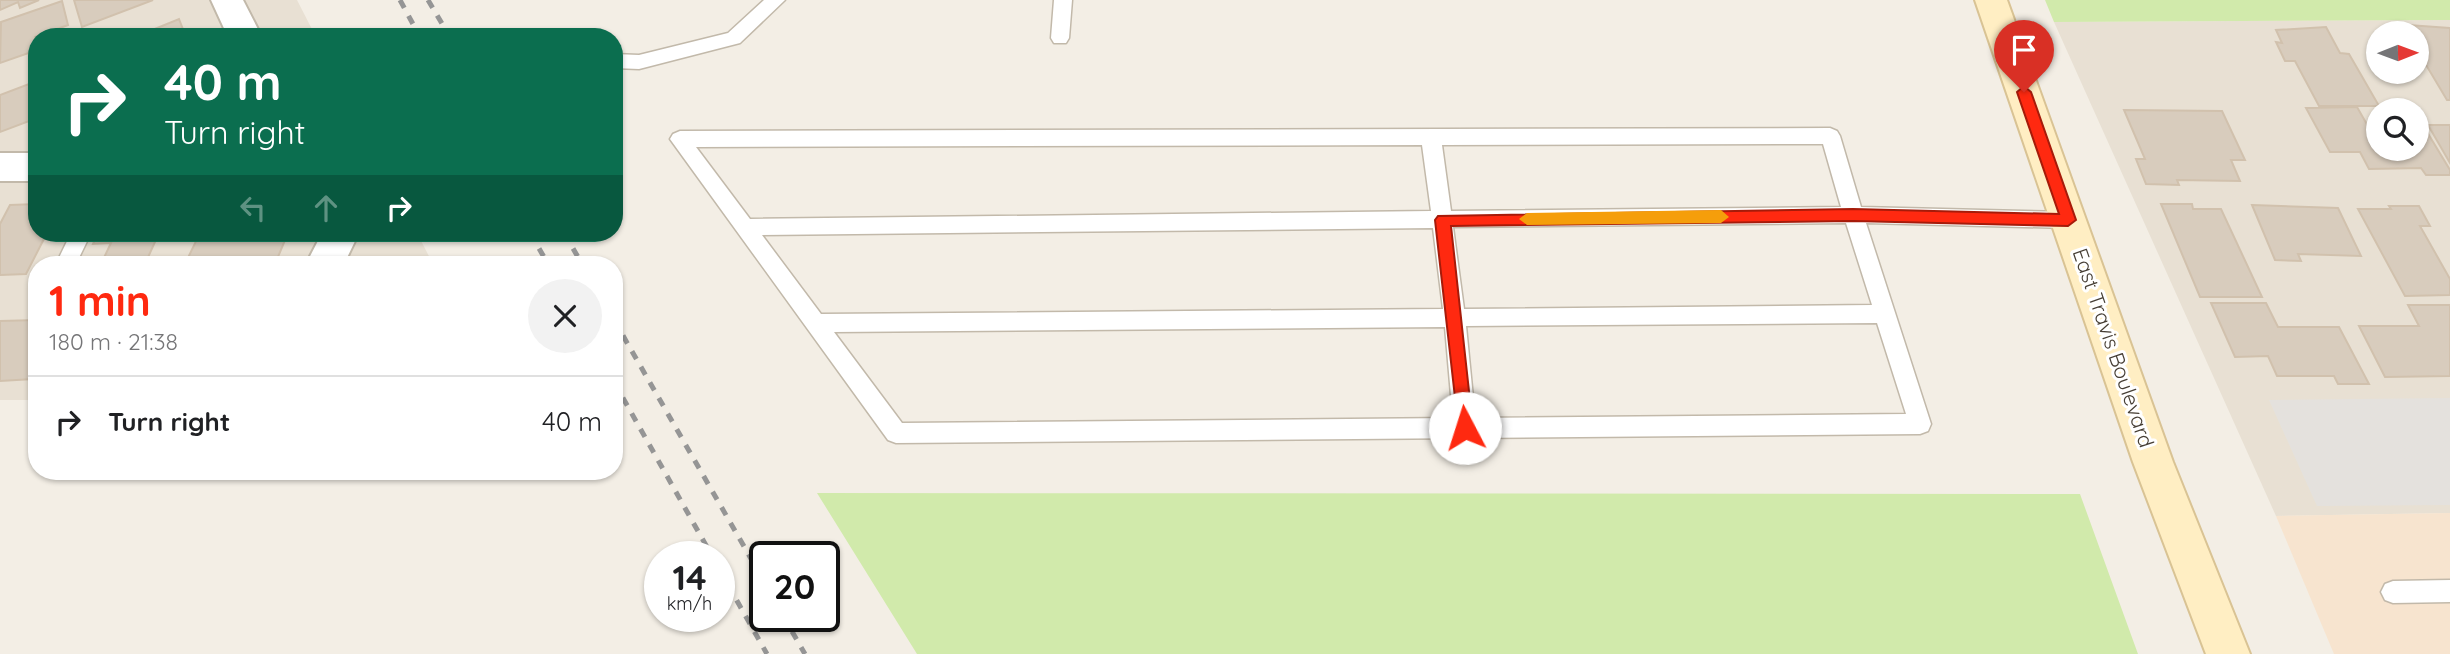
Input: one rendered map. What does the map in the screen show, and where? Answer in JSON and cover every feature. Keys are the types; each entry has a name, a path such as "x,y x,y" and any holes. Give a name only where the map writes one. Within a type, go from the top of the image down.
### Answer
{"main road":[{"name":"East Travis Boulevard","path":"1991,0 2152,461 2228,654"}],"street":[{"path":"227,0 240,28"},
{"path":"0,167 28,167"}],"lane":[{"path":"623,61 639,62 734,38 776,0"},
{"path":"1060,38 1063,0"},
{"path":"1830,136 1920,424 896,433 680,139 1431,137 1830,136"},
{"path":"1431,137 1455,318 1465,428"},
{"path":"744,227 1853,215 2068,220"},
{"path":"816,323 1885,314"},
{"path":"2393,592 2450,591"}],"shaded area":[{"path":"0,0 297,0 311,28 28,28 28,242 422,242 429,256 28,256 28,400 0,400"},
{"path":"2450,20 2450,513 2276,516 2054,22"},
{"path":"2450,398 2450,505 2317,506 2269,400"},
{"path":"2450,513 2450,654 2334,654 2276,516"}],"green space":[{"path":"2045,0 2450,0 2450,20 2054,22"},
{"path":"817,493 2080,494 2138,654 917,654"}],"building":[{"path":"0,0 39,0 20,8 18,2 0,10"},
{"path":"74,0 153,0 82,27"},
{"path":"62,1 68,25 60,28 28,28 28,53 0,63 1,22"},
{"path":"179,19 182,28 157,28"},
{"path":"2429,26 2450,28 2450,100 2447,100 2429,70"},
{"path":"2326,27 2340,53 2349,54 2374,98 2366,98 2366,106 2319,106 2295,61 2285,61 2276,42 2282,43 2276,30"},
{"path":"28,84 28,121 0,132 0,95"},
{"path":"2357,107 2366,123 2366,161 2429,161 2429,135 2450,170 2450,175 2426,175 2421,168 2369,169 2360,152 2330,152 2306,108"},
{"path":"2124,110 2222,111 2245,160 2231,160 2240,181 2177,180 2179,185 2146,184 2136,159 2145,159"},
{"path":"2429,125 2450,125 2450,163 2429,127"},
{"path":"28,204 28,242 42,242 35,256 28,256 26,274 0,275 0,224 10,205"},
{"path":"2161,204 2192,204 2193,209 2221,209 2262,297 2200,297"},
{"path":"2252,205 2338,208 2361,256 2298,254 2301,261 2275,260"},
{"path":"2389,206 2419,206 2430,226 2420,226 2450,279 2450,295 2405,296 2358,209 2391,209"},
{"path":"94,242 155,242 149,256 105,256 111,243 93,244"},
{"path":"196,242 284,242 278,256 189,256"},
{"path":"2211,303 2266,303 2278,327 2339,327 2369,384 2338,384 2334,376 2277,376 2268,356 2235,357"},
{"path":"2408,305 2450,305 2450,376 2385,377 2359,326 2419,326"},
{"path":"28,320 28,379 0,381 0,321"}],"railway":[{"path":"400,0 415,28"},
{"path":"428,0 445,28"},
{"path":"535,242 543,256"},
{"path":"569,242 577,256"},
{"path":"623,336 749,555"},
{"path":"623,398 704,541"},
{"path":"735,597 767,654"},
{"path":"792,632 805,654"}],"slow traffic":[{"path":"1527,219 1721,217"}],"route":[{"path":"1465,428 1443,220 1853,215 2068,220 2024,92"}]}
